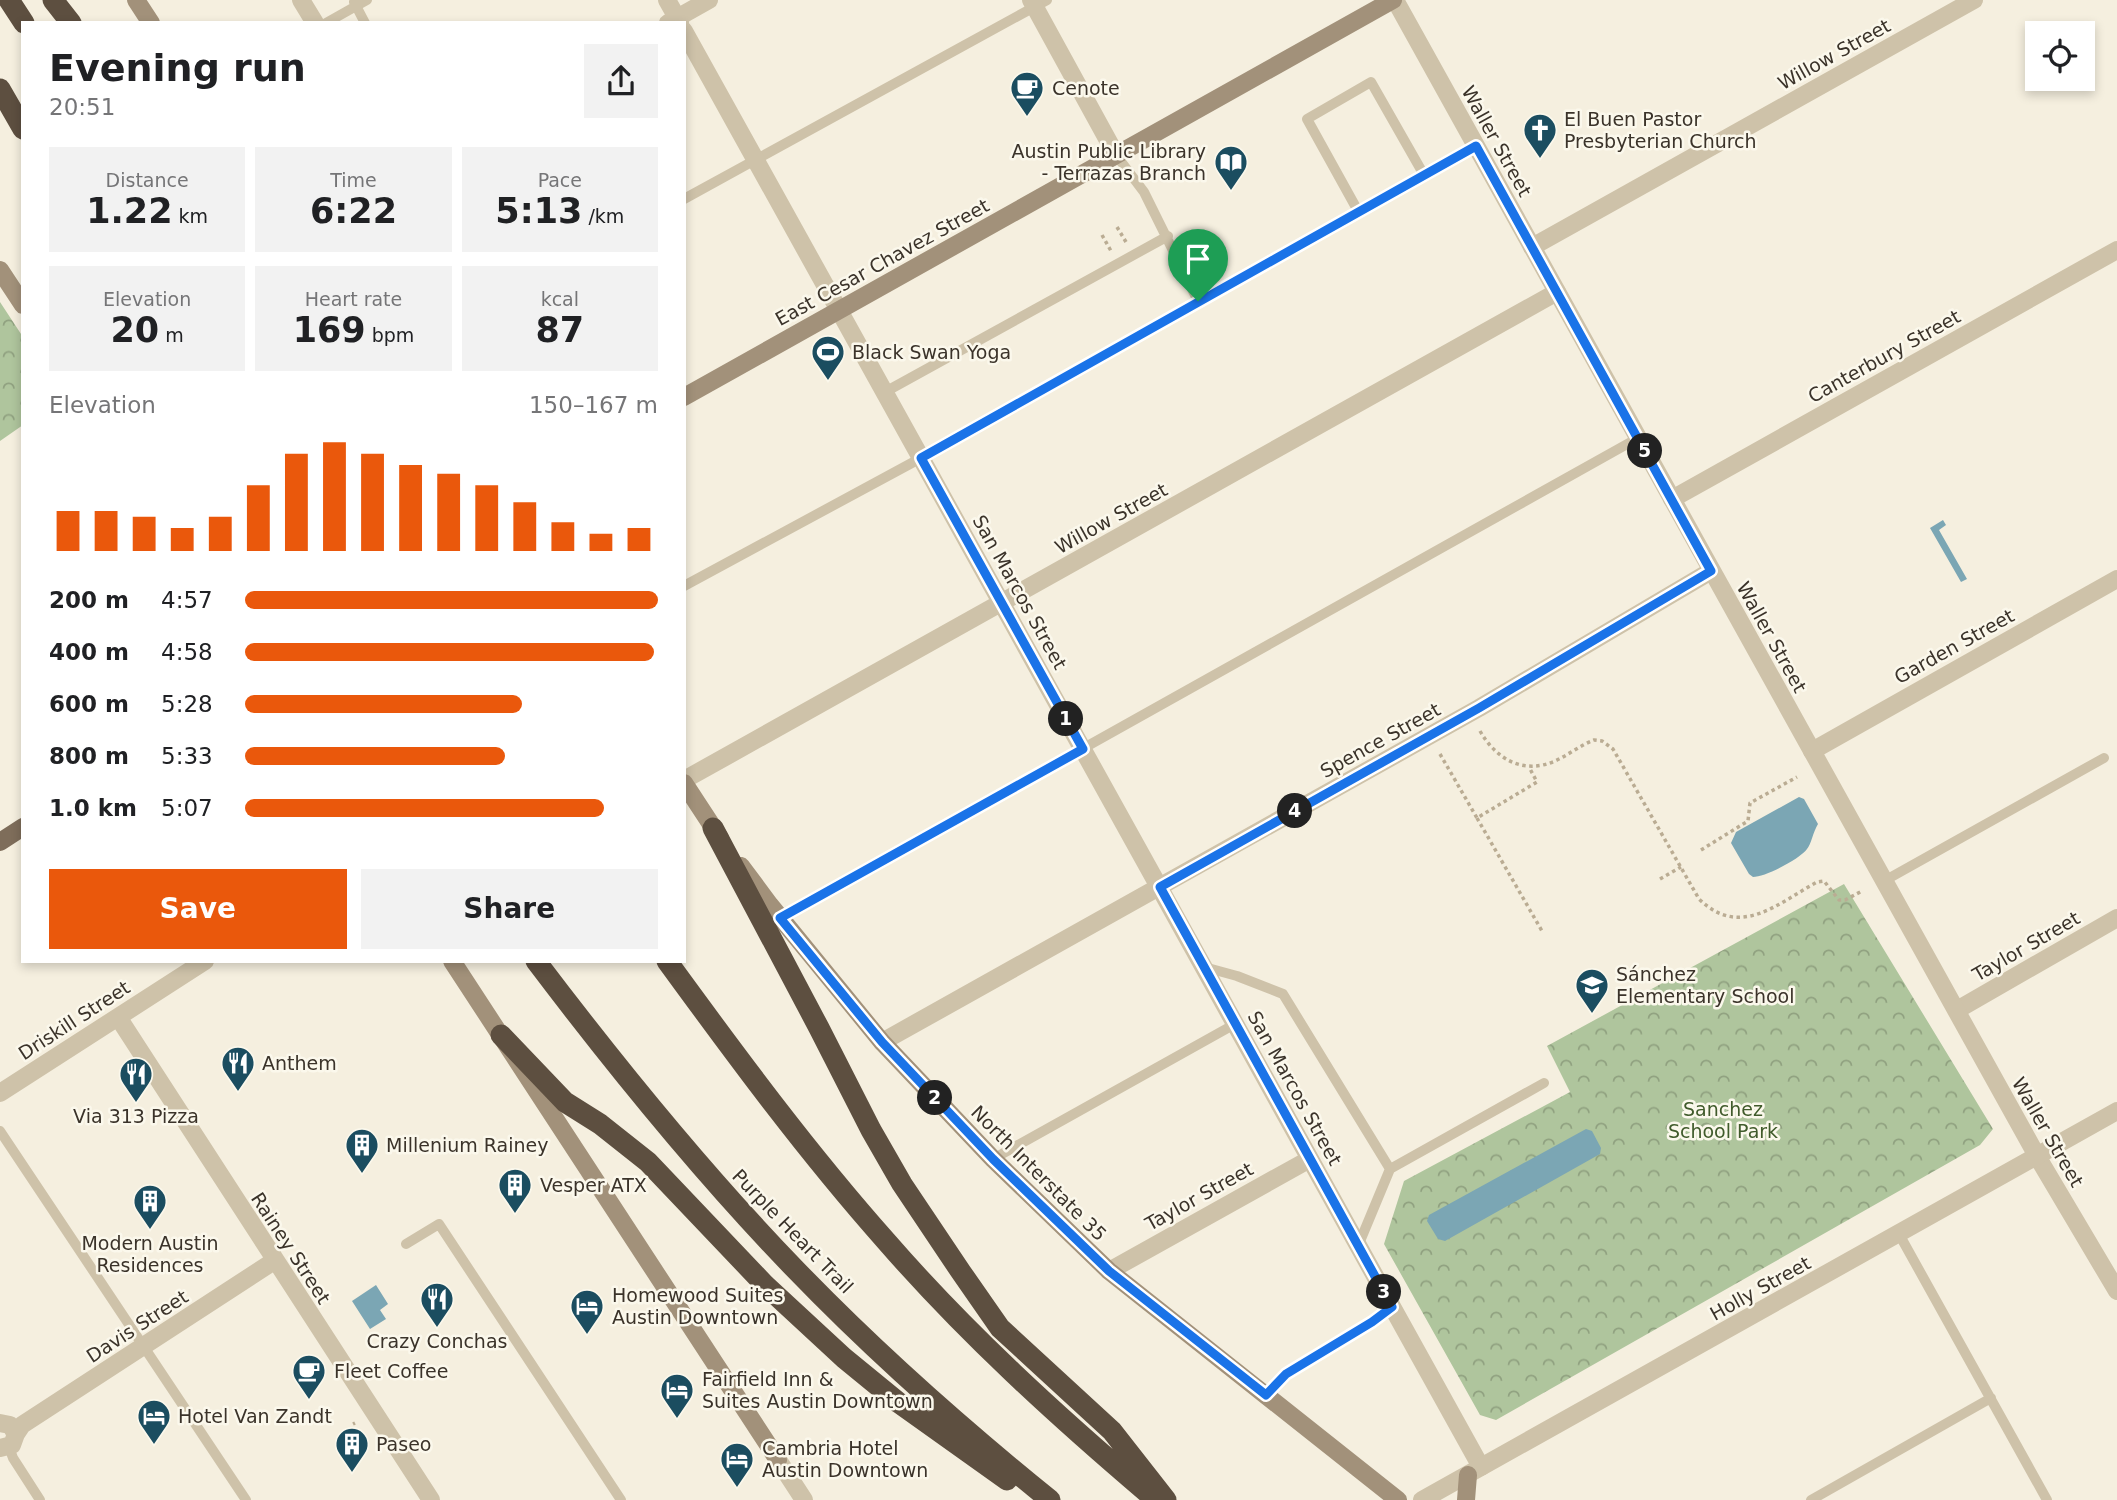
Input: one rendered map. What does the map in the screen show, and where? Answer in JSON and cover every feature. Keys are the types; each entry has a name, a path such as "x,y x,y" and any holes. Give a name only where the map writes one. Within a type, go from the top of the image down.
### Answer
{"highway":[{"path":"9,0 23,21"},
{"path":"53,0 69,21"},
{"path":"0,89 18,120"},
{"path":"713,828 871,1130 902,1184 961,1272 1000,1328 1112,1431 1166,1500"},
{"name":"Purple Heart Trail","path":"538,963 628,1081 729,1198 796,1270 938,1405 1050,1500"},
{"path":"668,963 757,1085 887,1243 1066,1424 1157,1500"},
{"path":"501,1035 565,1102 600,1124 649,1162 765,1284 844,1358 899,1403 1035,1500"}],"main road":[{"path":"136,0 150,21"},
{"name":"East Cesar Chavez Street","path":"686,396 1394,0"},
{"path":"0,270 21,302"},
{"name":"North Interstate 35","path":"686,785 713,828 780,918 882,1042 993,1159 1109,1271 1398,1500"},
{"path":"0,842 21,828"},
{"path":"453,963 778,1460"},
{"path":"1465,1500 1475,1471"}],"street":[{"path":"301,0 314,21"},
{"name":"San Marcos Street","path":"667,0 676,21"},
{"path":"681,21 709,0"},
{"name":"Waller Street","path":"1394,0 2037,1156 2117,1291"},
{"name":"Willow Street","path":"1532,247 1974,0"},
{"path":"1037,2 1116,155"},
{"name":"San Marcos Street","path":"686,39 757,160 1310,1158 1392,1307 1475,1471"},
{"name":"Canterbury Street","path":"1672,499 2117,250"},
{"name":"Willow Street","path":"686,781 1557,292"},
{"name":"Spence Street","path":"882,1042 1479,708 1711,571"},
{"name":"Garden Street","path":"1812,751 2117,579"},
{"name":"Taylor Street","path":"1956,1010 2117,918"},
{"name":"Driskill Street","path":"0,1093 202,963"},
{"name":"Rainey Street","path":"118,1017 431,1500"},
{"name":"Holly Street","path":"1422,1500 2117,1111"},
{"name":"Taylor Street","path":"1109,1271 1310,1158"},
{"name":"Davis Street","path":"10,1434 274,1261"},
{"path":"778,1460 804,1500"}],"lane":[{"path":"329,21 354,3 366,0"},
{"path":"686,198 1037,2"},
{"path":"354,3 364,21"},
{"path":"1358,211 1307,119 1371,82 1424,175"},
{"path":"686,585 921,458 1476,146"},
{"path":"1116,155 1144,192 1198,301"},
{"path":"885,391 1167,236"},
{"path":"780,918 1638,438"},
{"path":"1884,881 2104,758"},
{"path":"1203,967 1237,976 1283,994 1390,1170"},
{"path":"993,1159 1235,1024"},
{"path":"1358,1246 1390,1170 1544,1083"},
{"path":"0,1131 247,1500"},
{"path":"406,1244 439,1224 621,1500"},
{"path":"1899,1234 2047,1500"},
{"path":"1266,1395 1286,1374 1392,1307"},
{"path":"1811,1500 1991,1398"},
{"path":"10,1434 13,1458 40,1500"}],"path":[{"path":"1117,227 1126,244"},
{"path":"1102,235 1112,252"},
{"path":"1480,731 1503,759 1529,767 1556,761 1594,740 1608,744 1699,899 1708,909 1732,919 1749,917 1817,882 1827,883 1839,900 1845,900 1861,891"},
{"path":"1440,754 1542,931"},
{"path":"1477,818 1537,782 1529,767"},
{"path":"1701,850 1748,821 1750,803 1797,777"},
{"path":"1660,879 1681,867"}],"green space":[{"path":"0,302 21,334 21,426 0,441"},
{"name":"Sanchez School Park","path":"1844,884 1993,1129 1980,1145 1496,1420 1480,1415 1384,1244 1404,1181 1570,1092 1547,1046"}],"water":[{"path":"1943,520 1946,525 1939,530 1967,579 1961,582 1930,528"},
{"path":"1799,797 1804,799 1818,824 1808,847 1782,867 1753,877 1731,843 1736,832"},
{"path":"1586,1129 1592,1131 1601,1148 1600,1154 1445,1241 1438,1239 1427,1221 1429,1215"},
{"path":"376,1285 388,1304 380,1310 386,1319 370,1329 352,1301"}],"place":[{"name":"Cenote","path":"1027,118"},
{"name":"El Buen Pastor Presbyterian Church","path":"1540,160"},
{"name":"Austin Public Library - Terrazas Branch","path":"1231,192"},
{"name":"Black Swan Yoga","path":"828,382"},
{"name":"Sánchez Elementary School","path":"1592,1015"},
{"name":"Anthem","path":"238,1093"},
{"name":"Via 313 Pizza","path":"136,1104"},
{"name":"Millenium Rainey","path":"362,1175"},
{"name":"Vesper ATX","path":"515,1215"},
{"name":"Modern Austin Residences","path":"150,1231"},
{"name":"Crazy Conchas","path":"437,1329"},
{"name":"Homewood Suites Austin Downtown","path":"587,1336"},
{"name":"Fleet Coffee","path":"309,1401"},
{"name":"Fairfield Inn & Suites Austin Downtown","path":"677,1420"},
{"name":"Hotel Van Zandt","path":"154,1446"},
{"name":"Paseo","path":"352,1474"},
{"name":"Cambria Hotel Austin Downtown","path":"737,1489"}],"route":[{"path":"1476,146 1711,571 1479,708 1160,887 1392,1307 1286,1374 1266,1395 1109,1271 993,1159 882,1042 780,918 1083,749 921,458 1198,301 1476,146"}]}
